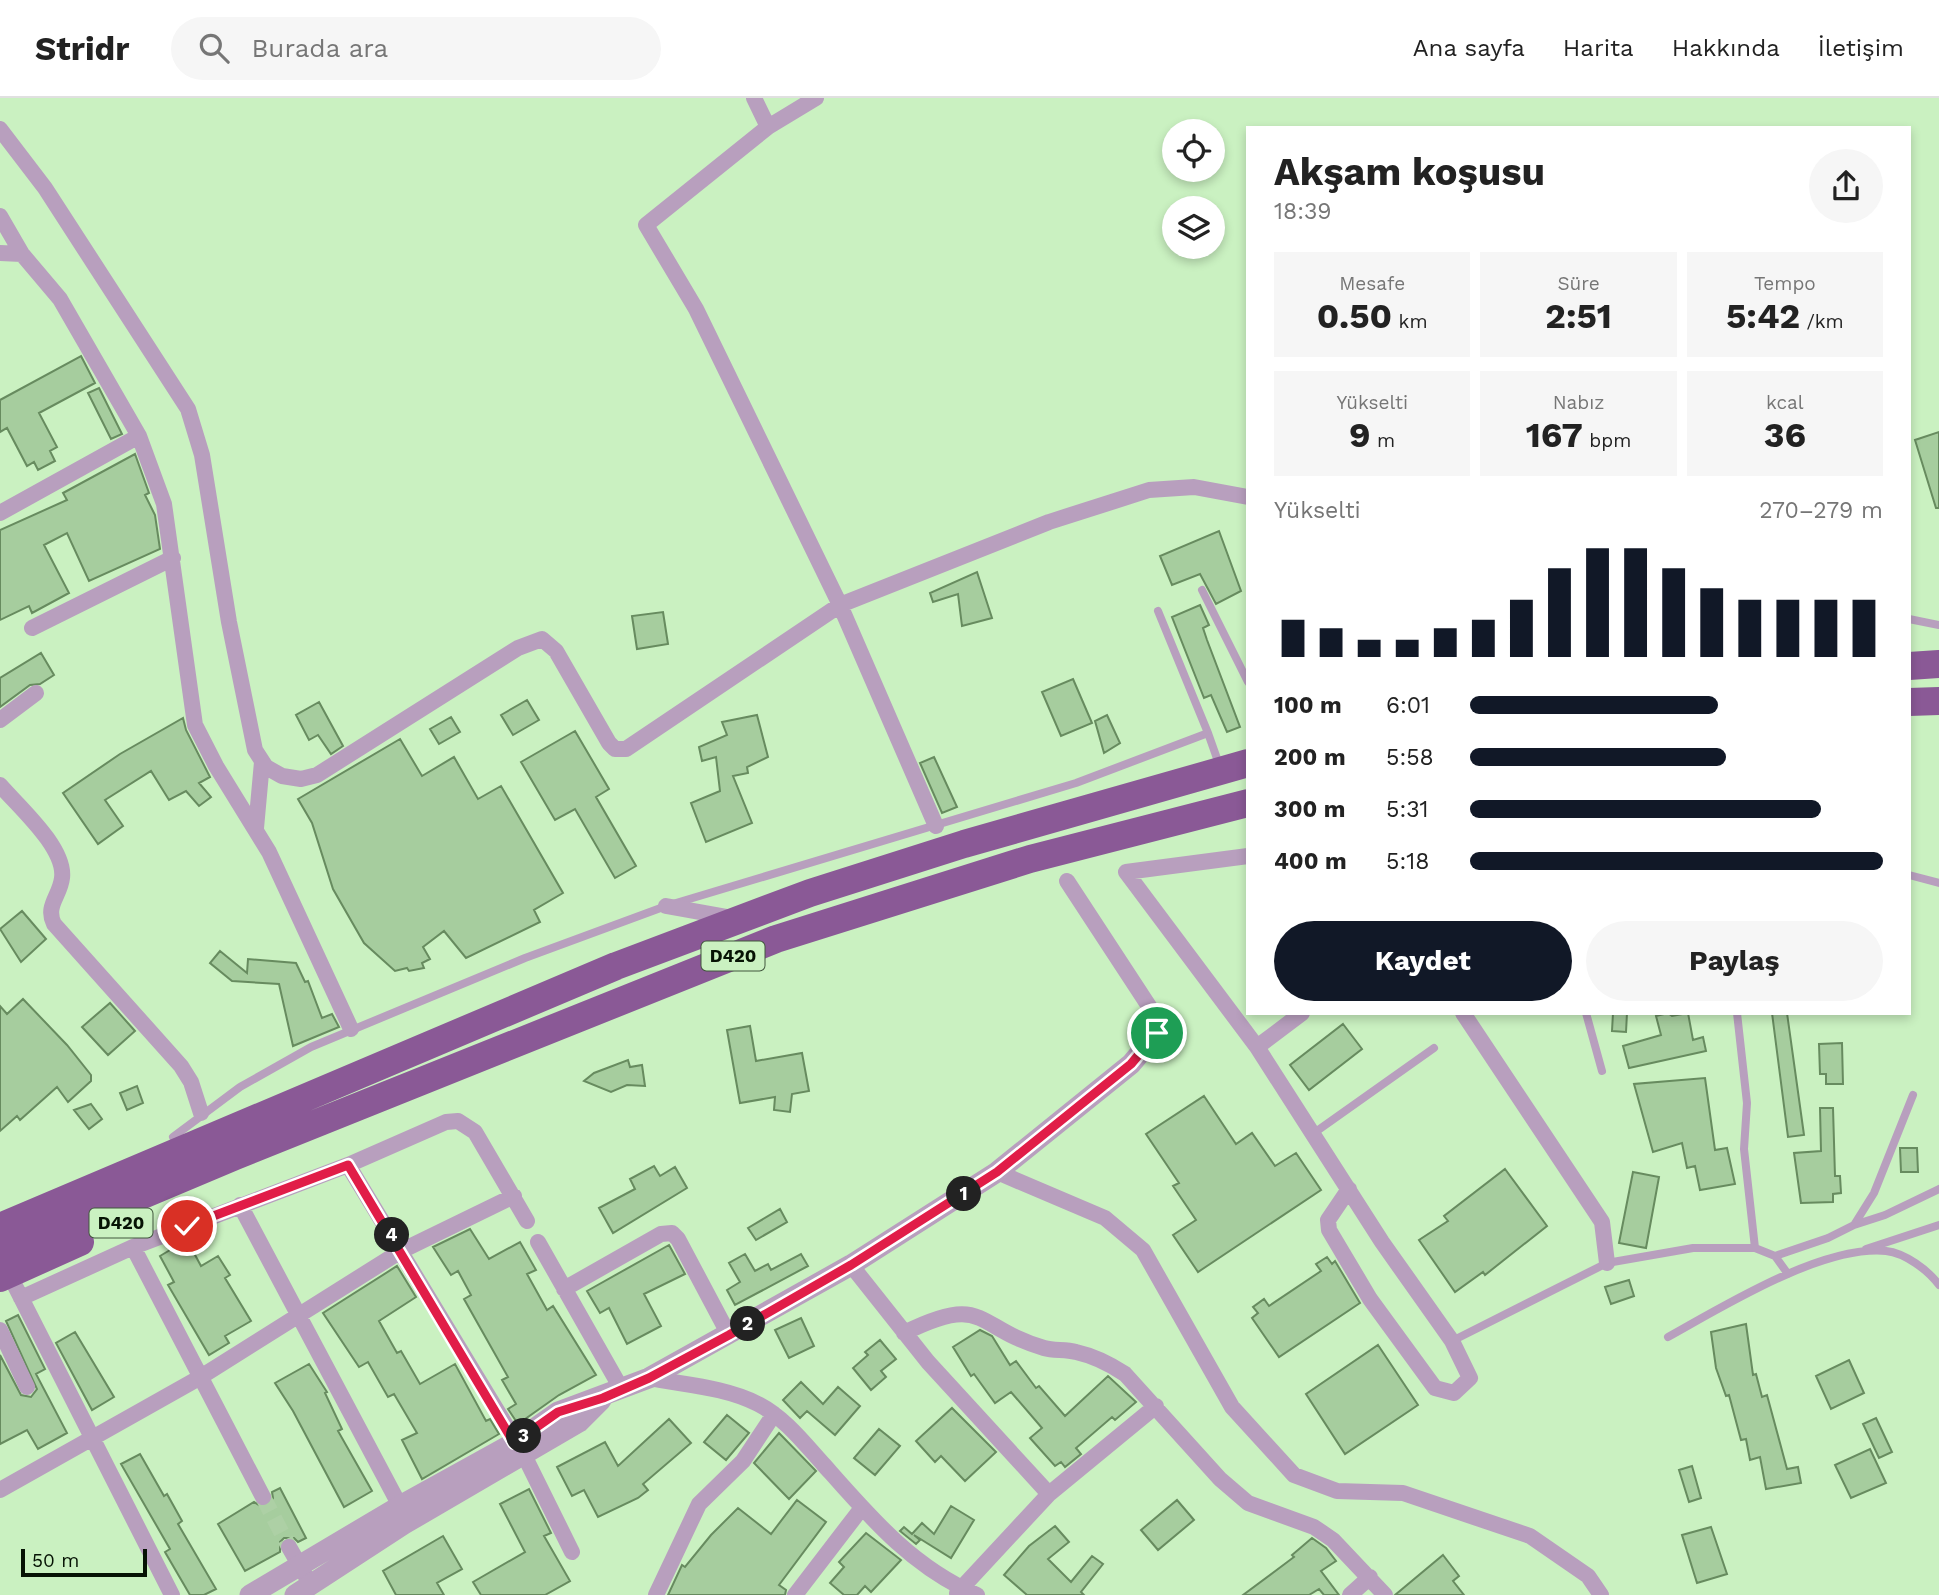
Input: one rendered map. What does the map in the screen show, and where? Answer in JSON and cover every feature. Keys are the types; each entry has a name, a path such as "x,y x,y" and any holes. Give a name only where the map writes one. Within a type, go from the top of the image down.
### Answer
{"highway":[{"path":"1911,666 1939,664"},
{"path":"1911,702 1939,701"},
{"name":"D420","path":"0,1206 173,1137 238,1125 616,967 810,893 964,844 1235,767"},
{"name":"D420","path":"8,1276 200,1185 234,1156 776,939 1030,859 1246,804"},
{"path":"0,1227 238,1125"}],"street":[{"path":"754,98 768,127"},
{"path":"816,98 768,127 646,225 696,309 840,605 936,826"},
{"path":"0,129 45,188 188,409 204,464 229,622 251,735 262,762 273,772 291,778 317,775 518,648 542,639 556,651 608,743 615,749 626,748 840,605 1049,522 1149,490 1194,487 1246,497"},
{"path":"0,216 22,254 60,299 139,436 158,483 173,558 195,725 216,766 256,828 351,1029"},
{"path":"0,253 22,254"},
{"path":"2,508 139,436"},
{"path":"32,628 173,558"},
{"path":"0,720 36,693"},
{"path":"256,828 262,762"},
{"path":"0,785 49,842 60,861 62,878 50,912 54,924 181,1066 191,1082 201,1113"},
{"path":"1246,856 1126,872 1257,1047 1452,1341 1470,1378 1454,1393 1435,1388 1370,1299 1329,1230 1328,1220 1349,1189"},
{"path":"302,1583 400,1506 579,1422 612,1394 649,1378 729,1335 851,1265 997,1172 1131,1064 1157,1033 1156,1017 1067,881"},
{"path":"666,906 742,919"},
{"path":"1257,1047 1299,1015"},
{"path":"1464,1015 1602,1222 1607,1262"},
{"path":"172,1595 93,1436 8,1276 134,1247 348,1165 436,1125 458,1122 475,1132 527,1221"},
{"path":"348,1165 519,1449 572,1552"},
{"path":"997,1172 1105,1218 1143,1251 1232,1407 1294,1475 1337,1491 1403,1493 1530,1536 1588,1576 1601,1595"},
{"path":"0,1490 199,1378 301,1317 401,1251 514,1196"},
{"path":"240,1205 400,1506"},
{"path":"564,1289 661,1234 671,1233 678,1239 729,1335"},
{"path":"538,1242 564,1289 612,1394"},
{"path":"134,1247 199,1378 263,1497"},
{"path":"851,1265 904,1333 1049,1494"},
{"path":"904,1333 937,1318 976,1315 1017,1338 1046,1349 1074,1352 1106,1362 1125,1374 1220,1479 1248,1503 1314,1527 1333,1540 1385,1595"},
{"path":"0,1330 27,1387"},
{"path":"649,1378 741,1397 774,1414 907,1553 958,1592 977,1595"},
{"path":"958,1592 1049,1494 1156,1406"},
{"path":"656,1595 699,1504 743,1461 774,1414"},
{"path":"250,1595 302,1583 404,1524 519,1449"},
{"path":"795,1595 862,1509"},
{"path":"289,1547 302,1583"},
{"path":"1350,1595 1370,1577"}],"lane":[{"path":"1202,590 1246,678"},
{"path":"1158,611 1208,733 1235,767"},
{"path":"1911,619 1939,625"},
{"path":"173,1137 201,1113 268,1070 351,1029 666,906 1076,783 1208,733"},
{"path":"1911,876 1939,883"},
{"path":"1587,1015 1602,1071"},
{"path":"1737,1015 1747,1103 1744,1149 1755,1248"},
{"path":"1314,1133 1434,1048"},
{"path":"1854,1225 1874,1193 1913,1095"},
{"path":"1775,1256 1885,1215 1939,1189"},
{"path":"1668,1337 1788,1274 1939,1225"},
{"path":"1452,1341 1607,1262 1693,1248 1755,1248 1775,1256 1788,1274"},
{"path":"1860,1251 1899,1254 1932,1276 1939,1285"}],"building":[{"path":"81,356 95,383 39,413 57,447 50,451 55,461 38,470 34,462 27,466 7,428 0,432 0,400"},
{"path":"99,388 122,434 111,439 88,393"},
{"path":"1939,432 1939,508 1936,508 1915,440"},
{"path":"135,454 149,493 145,495 155,515 160,549 89,581 67,533 44,545 69,593 32,613 29,606 0,620 0,530 67,500 63,493"},
{"path":"1219,531 1241,591 1216,604 1200,574 1172,585 1160,556"},
{"path":"977,572 992,618 962,626 958,594 933,602 930,593"},
{"path":"1200,605 1209,625 1203,628 1240,727 1227,732 1211,695 1204,698 1172,617"},
{"path":"663,612 668,644 637,649 632,616"},
{"path":"41,653 54,675 40,684 30,685 0,707 0,678"},
{"path":"1073,679 1092,723 1061,736 1042,692"},
{"path":"527,700 539,720 513,735 501,715"},
{"path":"319,702 343,746 331,754 318,735 309,740 296,715"},
{"path":"757,715 768,757 747,767 748,773 733,776 752,823 706,842 691,803 720,791 716,757 702,761 699,747 727,735 722,722"},
{"path":"1107,715 1120,743 1104,753 1095,721"},
{"path":"451,717 460,732 439,744 430,729"},
{"path":"183,718 186,730 210,777 199,783 211,797 199,806 186,791 169,800 151,771 105,800 123,826 98,844 63,793 120,754"},
{"path":"575,731 609,789 596,797 636,866 615,878 575,809 555,820 521,762"},
{"path":"400,739 422,776 454,757 478,799 501,786 563,893 534,910 540,922 466,958 444,931 423,947 430,959 422,963 424,968 409,971 407,968 395,971 364,943 333,889 312,823 298,799"},
{"path":"934,757 957,807 942,813 920,763"},
{"path":"22,911 46,939 21,962 0,929"},
{"path":"220,951 247,973 248,959 296,963 305,982 308,981 322,1018 332,1014 339,1027 293,1046 279,984 232,981 210,963"},
{"path":"23,999 67,1045 91,1075 91,1081 68,1102 57,1087 20,1120 17,1116 0,1131 0,1006 7,1014"},
{"path":"110,1003 135,1031 108,1055 82,1027"},
{"path":"1613,1015 1627,1015 1626,1032 1612,1031"},
{"path":"1688,1015 1693,1040 1703,1037 1706,1051 1629,1068 1623,1046 1661,1035 1656,1016"},
{"path":"1772,1015 1787,1015 1804,1135 1788,1137"},
{"path":"1343,1024 1362,1049 1309,1090 1290,1065"},
{"path":"750,1026 756,1061 802,1053 809,1091 792,1094 790,1112 774,1110 775,1097 740,1103 727,1030"},
{"path":"1842,1043 1843,1084 1826,1084 1826,1074 1820,1074 1819,1044"},
{"path":"628,1060 630,1067 642,1065 645,1086 627,1085 611,1092 584,1081 594,1073"},
{"path":"1705,1078 1715,1150 1727,1148 1735,1184 1700,1190 1695,1166 1687,1168 1682,1143 1653,1152 1634,1084"},
{"path":"137,1086 143,1103 127,1110 120,1093"},
{"path":"1204,1096 1236,1144 1252,1133 1275,1166 1296,1153 1321,1190 1198,1272 1173,1235 1196,1220 1173,1186 1179,1183 1146,1134"},
{"path":"91,1104 102,1119 89,1129 74,1110"},
{"path":"1820,1108 1833,1108 1835,1176 1840,1176 1841,1193 1833,1194 1833,1202 1801,1203 1794,1153 1821,1151"},
{"path":"1900,1148 1917,1148 1918,1172 1901,1172"},
{"path":"654,1166 660,1176 675,1167 687,1188 613,1233 599,1208 635,1189 630,1179"},
{"path":"1505,1169 1547,1226 1485,1275 1483,1272 1455,1292 1419,1240 1448,1221 1444,1216"},
{"path":"1633,1172 1659,1177 1646,1248 1619,1243"},
{"path":"780,1209 787,1222 756,1240 748,1228"},
{"path":"470,1229 489,1259 520,1242 536,1270 527,1274 547,1310 553,1306 596,1375 559,1395 518,1424 508,1409 516,1404 502,1380 508,1377 464,1299 471,1295 458,1271 451,1275 433,1247"},
{"path":"187,1240 201,1266 218,1256 230,1275 225,1278 251,1321 225,1336 229,1343 209,1355 168,1285 174,1282 160,1256"},
{"path":"669,1245 685,1274 644,1294 661,1326 627,1344 609,1308 600,1313 587,1291"},
{"path":"745,1254 755,1271 768,1264 771,1270 801,1254 808,1266 735,1305 727,1290 740,1282 729,1263"},
{"path":"1327,1257 1332,1264 1335,1261 1360,1303 1279,1357 1252,1318 1258,1313 1253,1307 1264,1299 1269,1306 1321,1271 1316,1264"},
{"path":"397,1266 416,1297 379,1321 397,1353 401,1351 420,1384 455,1364 486,1421 490,1419 499,1434 422,1479 402,1440 417,1433 394,1394 388,1397 368,1362 359,1367 323,1313"},
{"path":"1629,1280 1634,1296 1611,1304 1605,1287"},
{"path":"18,1315 45,1369 36,1374 67,1433 38,1449 27,1430 0,1444 0,1355 21,1395 31,1397 37,1389 6,1321"},
{"path":"801,1318 814,1346 789,1358 775,1330"},
{"path":"1746,1324 1753,1375 1756,1374 1762,1397 1767,1395 1787,1469 1798,1467 1801,1483 1766,1489 1760,1457 1750,1460 1746,1439 1741,1440 1729,1395 1726,1396 1716,1368 1711,1332"},
{"path":"980,1330 992,1336 1010,1365 1016,1361 1036,1388 1039,1386 1065,1416 1108,1376 1136,1402 1115,1420 1112,1417 1076,1448 1081,1454 1065,1467 1061,1462 1055,1466 1030,1438 1042,1428 1011,1392 995,1403 974,1374 971,1376 953,1347"},
{"path":"75,1332 114,1397 92,1410 56,1343"},
{"path":"880,1340 896,1359 881,1371 886,1377 871,1390 853,1368 868,1355 865,1352"},
{"path":"1378,1345 1418,1405 1345,1454 1306,1394"},
{"path":"1849,1360 1864,1393 1831,1409 1816,1376"},
{"path":"309,1364 327,1392 325,1393 342,1429 338,1431 372,1491 344,1507 293,1411 275,1383"},
{"path":"801,1382 823,1404 838,1387 860,1406 835,1435 807,1411 800,1418 783,1400"},
{"path":"952,1408 996,1452 965,1481 941,1456 935,1462 916,1441"},
{"path":"727,1415 749,1433 726,1460 704,1442"},
{"path":"1876,1418 1892,1452 1879,1458 1863,1424"},
{"path":"669,1419 691,1443 643,1484 648,1490 638,1498 598,1517 584,1490 572,1496 557,1467 605,1442 618,1466"},
{"path":"879,1429 900,1446 875,1475 854,1458"},
{"path":"779,1433 816,1471 789,1499 754,1463"},
{"path":"1870,1449 1886,1483 1851,1498 1835,1465"},
{"path":"140,1454 164,1496 167,1494 182,1521 178,1524 216,1589 204,1595 190,1595 165,1552 170,1549 121,1464"},
{"path":"1692,1466 1701,1498 1689,1502 1679,1470"},
{"path":"280,1488 306,1538 298,1542 294,1538 284,1538 280,1542 280,1552 245,1571 218,1524 254,1502 262,1507 268,1506 273,1498 272,1492"},
{"path":"529,1489 551,1533 544,1536 570,1581 545,1595 481,1595 473,1582 525,1552 500,1504"},
{"path":"797,1500 826,1522 779,1585 786,1590 785,1595 668,1595 682,1565 685,1567 738,1508 771,1534"},
{"path":"1177,1500 1194,1520 1158,1550 1141,1530"},
{"path":"951,1506 974,1520 951,1558 914,1535 920,1540 916,1544 900,1531 904,1527 912,1534 922,1523 934,1534"},
{"path":"1055,1526 1069,1542 1048,1559 1071,1582 1092,1556 1103,1564 1081,1592 1084,1595 1027,1595 1004,1575 1029,1546"},
{"path":"1711,1527 1727,1574 1697,1583 1682,1535"},
{"path":"866,1533 901,1560 871,1592 865,1586 857,1595 844,1595 830,1583 844,1567 839,1562"},
{"path":"443,1536 462,1569 437,1583 444,1595 396,1595 383,1571"},
{"path":"1312,1538 1326,1548 1336,1561 1321,1571 1339,1595 1324,1595 1319,1589 1309,1595 1243,1595 1294,1557 1292,1555"},
{"path":"1443,1555 1459,1576 1453,1581 1464,1595 1395,1595"}],"tunnel":[{"path":"263,1497 289,1547"}],"route":[{"path":"187,1226 348,1165 514,1443 558,1412 603,1398 649,1378 729,1335 851,1265 997,1172 1131,1064 1157,1033"}]}
